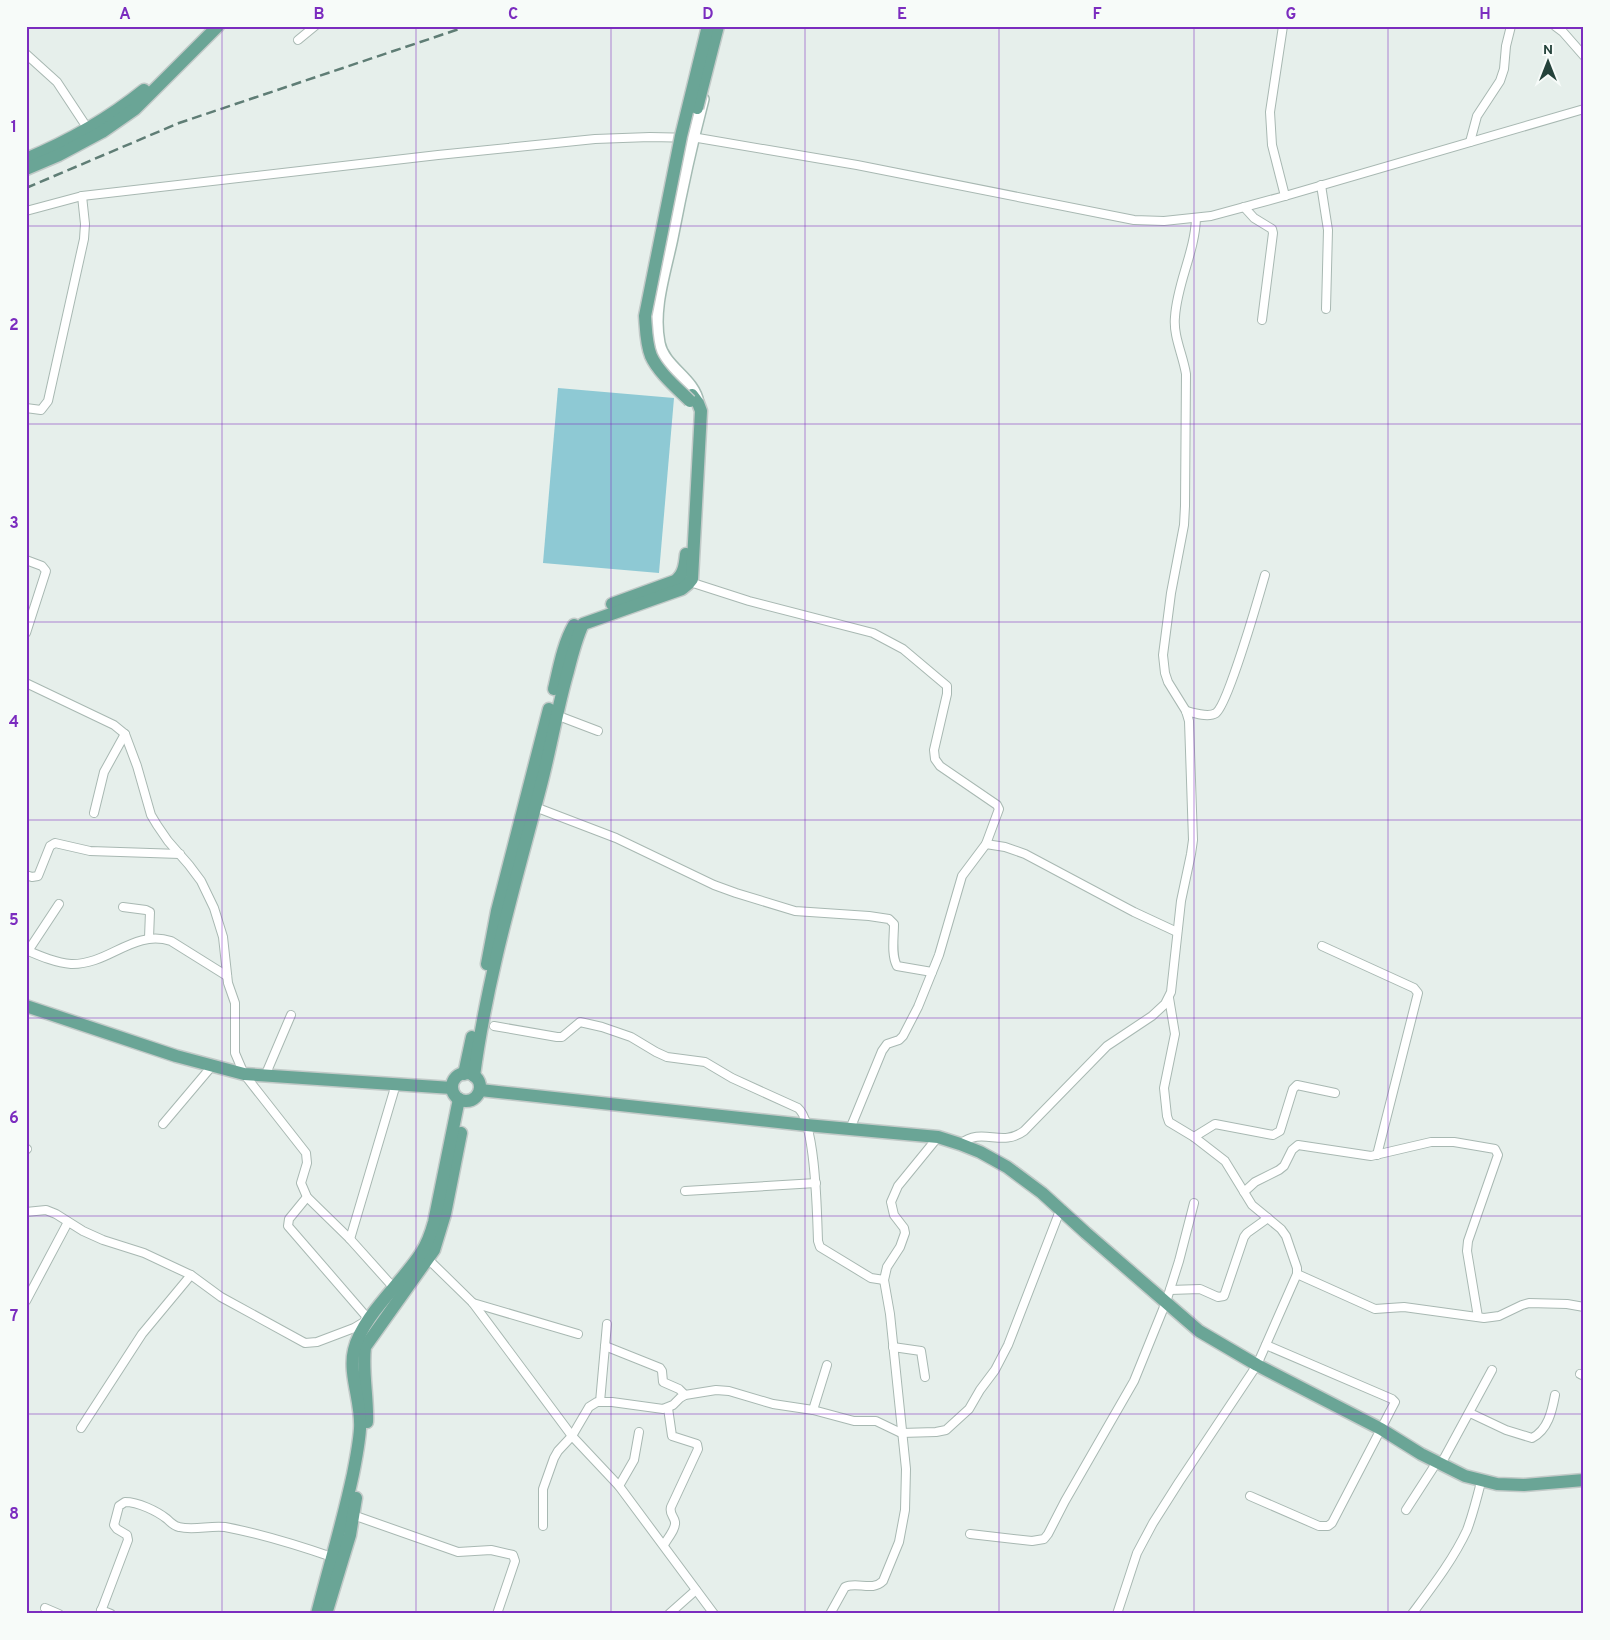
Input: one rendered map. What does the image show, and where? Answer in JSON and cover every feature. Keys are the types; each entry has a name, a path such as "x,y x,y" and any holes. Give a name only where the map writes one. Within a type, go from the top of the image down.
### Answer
{"main road":[{"path":"26,159 53,148 88,129 125,105 154,82 207,26"},
{"path":"26,169 59,155 102,132 135,109 218,26"},
{"path":"469,1075 497,910 569,633 577,620 589,613 675,581 684,569 695,426 693,401 658,366 651,356 646,330 646,316 681,136 708,26"},
{"path":"469,1075 477,1051 507,907 535,807 576,638 583,624 682,589 690,582 701,411 662,362 654,343 651,317 688,137 718,26"},
{"path":"26,1006 176,1056 244,1074 452,1088"},
{"path":"469,1075 478,1080 480,1090 474,1098 463,1100 455,1096 452,1088 455,1079 469,1075"},
{"path":"480,1090 806,1125 938,1137 960,1144 980,1152 1007,1167 1061,1208 1086,1233 1168,1296 1199,1331 1257,1365 1381,1429 1421,1454 1481,1482 1524,1485 1584,1480"},
{"path":"326,1614 350,1535 366,1446 368,1401 363,1362 365,1347 434,1250 446,1214 463,1100"},
{"path":"317,1614 345,1512 360,1428 352,1362 353,1351 366,1324 421,1253 429,1239 463,1100"}],"street":[{"path":"693,401 657,373 646,354 641,334 643,310 676,138 704,26"},
{"path":"693,401 693,389 664,356 659,345 657,312 692,138 722,26"},
{"path":"1283,26 1270,112 1272,145 1285,196"},
{"path":"1470,142 1478,116 1500,81 1511,26"},
{"path":"1555,26 1563,32 1584,56"},
{"path":"298,40 313,27"},
{"path":"26,54 57,82 88,129"},
{"path":"26,211 82,196 438,154 595,139 692,138 857,166 1134,220 1164,221 1196,218 1244,207 1584,109"},
{"path":"1322,186 1328,230 1326,309"},
{"path":"26,408 41,410 48,401 84,238 85,224 82,196"},
{"path":"1244,207 1254,218 1272,229 1273,232 1262,320"},
{"path":"960,1144 972,1136 1005,1139 1018,1136 1066,1090 1107,1046 1152,1016 1169,998 1171,992 1181,901 1192,854 1193,840 1190,730 1186,711 1168,682 1163,655 1171,593 1184,525 1185,506 1186,374 1184,358 1176,332 1175,316 1178,297 1194,239 1196,218"},
{"path":"26,560 42,566 46,571 27,631"},
{"path":"1186,711 1211,715 1222,706 1231,684 1266,575"},
{"path":"690,582 749,601 873,633 903,649 947,686 934,755 935,759 940,766 997,805 999,812 986,844 962,876 932,972 918,1008 903,1036 899,1040 887,1044 882,1051 850,1129"},
{"path":"26,683 114,725 125,734 137,766 151,815 162,833 201,881 214,908 223,937 227,976 235,1003 235,1052 244,1074 306,1153 307,1163 301,1183 307,1197 350,1239 394,1288"},
{"path":"556,715 598,731"},
{"path":"94,813 104,772 125,734"},
{"path":"535,807 616,838 714,884 795,912 869,916 889,919 894,924 894,953 897,966 932,972"},
{"path":"26,875 38,876 50,846 55,843 90,851 180,854"},
{"path":"986,844 1006,847 1025,854 1134,912 1177,932"},
{"path":"59,904 27,950 72,964 104,957 137,941 161,938 171,941 227,976"},
{"path":"123,907 150,912 149,938"},
{"path":"1322,946 1414,988 1418,993 1377,1155"},
{"path":"1117,1614 1137,1553 1153,1523 1257,1365 1297,1274 1297,1268 1286,1236 1281,1229 1256,1209 1225,1161 1170,1122 1165,1111 1164,1088 1175,1040 1169,998"},
{"path":"265,1076 291,1015"},
{"path":"494,1026 557,1037 562,1037 580,1022 602,1027 631,1037 667,1057 706,1062 732,1078 798,1108 802,1111 814,1161 818,1242 820,1247 871,1278 884,1280"},
{"path":"163,1124 212,1066"},
{"path":"350,1239 396,1084"},
{"path":"1194,1138 1215,1124 1273,1135 1280,1131 1293,1089 1296,1085 1335,1093"},
{"path":"830,1614 845,1587 876,1586 881,1584 887,1575 904,1524 906,1469 890,1314 884,1280 887,1267 900,1247 905,1233 904,1228 891,1209 892,1196 938,1137"},
{"path":"1244,1192 1255,1182 1273,1174 1284,1166 1292,1150 1298,1145 1360,1155 1377,1155 1431,1142 1454,1142 1496,1150 1498,1155 1468,1242 1467,1251 1478,1317"},
{"path":"686,1191 816,1183"},
{"path":"26,1212 46,1210 103,1240 144,1253 192,1274 221,1297 306,1343 317,1342 360,1325 364,1322 365,1315 288,1226 289,1219 307,1197"},
{"path":"970,1534 1032,1541 1044,1539 1048,1534 1134,1381 1168,1296 1194,1203"},
{"path":"543,1526 545,1482 558,1451 572,1436 589,1407 600,1402 663,1409 668,1408 685,1396 716,1390 773,1404 812,1410 854,1421 876,1422 902,1433 946,1430 969,1409 995,1370 1008,1345 1061,1208"},
{"path":"1168,1296 1193,1288 1205,1290 1218,1297 1224,1296 1244,1237 1268,1218"},
{"path":"26,1301 68,1222"},
{"path":"428,1259 473,1303 572,1436 620,1486 714,1614"},
{"path":"81,1428 142,1334 192,1274"},
{"path":"1297,1274 1375,1309 1404,1307 1478,1317 1499,1316 1529,1303 1567,1304 1584,1307"},
{"path":"473,1303 578,1334"},
{"path":"600,1402 607,1324"},
{"path":"1250,1496 1319,1526 1328,1526 1332,1523 1394,1406 1394,1400 1266,1345"},
{"path":"605,1346 662,1369 663,1382 680,1389 685,1396"},
{"path":"893,1347 921,1352 925,1378"},
{"path":"812,1410 827,1364"},
{"path":"1406,1510 1439,1463 1470,1413 1492,1370"},
{"path":"1470,1413 1506,1430 1532,1438 1541,1431 1547,1422 1553,1409 1555,1395"},
{"path":"664,1545 674,1527 674,1521 670,1513 671,1507 698,1449 697,1444 672,1436 668,1408"},
{"path":"620,1486 634,1460 639,1432"},
{"path":"1412,1614 1436,1582 1459,1545 1474,1511 1481,1482"},
{"path":"111,1614 100,1612 128,1540 127,1535 116,1529 114,1525 120,1506 125,1502 157,1513 178,1527 223,1527 262,1535 332,1557"},
{"path":"353,1515 458,1552 491,1550 513,1555 515,1561 497,1614"},
{"path":"669,1614 696,1590"},
{"path":"45,1608 59,1614"}],"water":[{"path":"558,388 674,398 659,573 543,563"}],"railway":[{"path":"26,188 179,123 468,26"}]}
